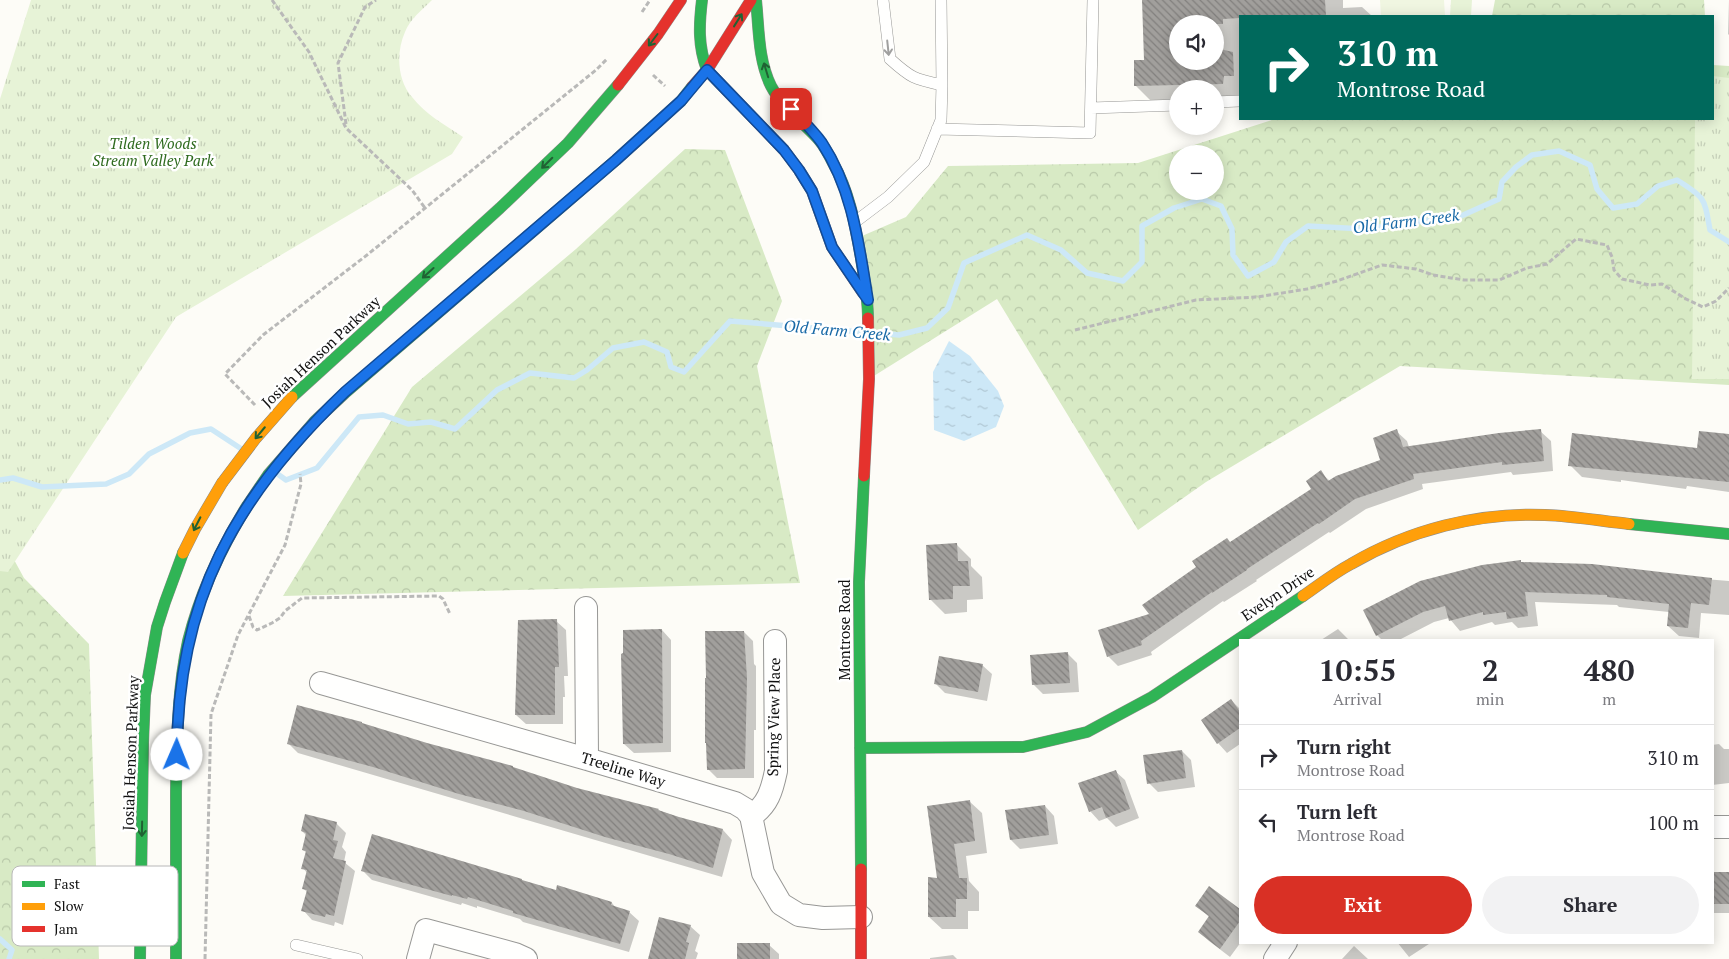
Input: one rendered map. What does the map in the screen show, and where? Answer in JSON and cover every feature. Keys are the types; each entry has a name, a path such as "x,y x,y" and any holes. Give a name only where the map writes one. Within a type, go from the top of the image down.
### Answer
{"main road":[{"name":"Josiah Henson Parkway","path":"142,866 144,728 150,666 161,613 181,557 205,508 256,438 292,397 500,208 568,143 632,68 681,0"},
{"path":"702,0 699,42 700,55 707,70 778,144 799,170 812,191 832,247 868,300"},
{"path":"176,866 177,742 180,689 184,662 200,603 220,551 247,506 268,475 314,422 345,392 616,160 681,101 707,70 751,0"},
{"name":"Montrose Road","path":"756,0 762,58 772,87 778,96 821,142 846,190 855,222 868,300 869,380 859,582 861,959"},
{"name":"Evelyn Drive","path":"860,748 1023,747 1087,732 1152,697 1350,564 1387,544 1444,525 1496,516 1545,515 1729,534"},
{"name":"Josiah Henson Parkway","path":"140,946 140,959"},
{"path":"176,946 176,959"}],"street":[{"path":"586,608 587,759"},
{"name":"Spring View Place","path":"752,816 766,803 776,771 775,641"},
{"name":"Treeline Way","path":"321,683 736,803 745,808 752,816"},
{"path":"752,816 763,873 781,904 799,915 823,918 861,917"},
{"path":"1714,827 1729,828"},
{"path":"418,959 426,930 518,958"},
{"path":"1274,959 1285,944"}],"lane":[{"path":"883,0 890,59 910,76 918,80 942,85"},
{"path":"855,222 888,197 924,162 941,120 941,0"},
{"path":"937,130 1090,133 1093,0"},
{"path":"1224,102 1239,101"},
{"path":"1091,108 1169,105"},
{"path":"296,944 357,959"}],"path":[{"path":"272,0 309,52 346,128 412,190 425,208"},
{"path":"346,128 338,63 365,7 376,0"},
{"path":"640,15 650,0"},
{"path":"258,409 225,374 263,335 425,208 596,70 608,58"},
{"path":"647,70 670,90"},
{"path":"1075,330 1196,300 1257,297 1307,289 1337,281 1382,265 1464,280 1498,280 1527,268 1547,264 1576,239 1607,245 1612,257 1614,270 1622,279 1650,285 1662,284 1703,307 1716,301 1729,288"},
{"path":"205,959 211,714 238,635 285,545 301,484"},
{"path":"249,615 253,627 257,630 280,618 284,611 302,598 440,596 450,614"}],"green space":[{"name":"Tilden Woods Stream Valley Park","path":"31,0 432,0 407,27 400,48 401,74 407,90 417,103 436,119 463,137 452,154 176,317 8,572 0,571 0,99"},
{"path":"1380,0 1444,0 1445,15 1381,15"},
{"path":"1451,0 1472,0 1471,15 1450,15"},
{"path":"1495,0 1704,0 1705,15 1492,15"},
{"path":"1714,65 1729,66 1729,385 1400,366 1206,482 1138,530 997,299 869,379 855,239 906,217 948,166 1138,163 1169,153 1169,200 1224,200 1224,145 1194,145 1272,120 1714,120"},
{"path":"1714,76 1729,78 1729,379 1692,379 1695,120 1714,120"},
{"path":"685,149 725,150 782,301 757,366 800,583 283,596 412,387 576,249"},
{"path":"0,534 24,578 89,644 96,866 12,866 12,946 99,946 99,959 0,959"}],"water":[{"path":"949,341 970,356 998,391 1004,406 996,427 964,441 934,430 933,372"}],"building":[{"path":"1142,0 1325,0 1326,15 1239,15 1239,18 1224,19 1224,15 1169,15 1169,70 1224,70 1224,50 1233,52 1234,76 1224,76 1224,80 1169,80 1169,85 1134,86 1134,60 1144,60"},
{"path":"1397,429 1403,447 1541,429 1544,461 1502,465 1502,462 1413,474 1414,479 1355,499 1212,592 1141,641 1142,645 1107,657 1098,630 1149,614 1142,605 1196,567 1192,561 1227,538 1230,542 1311,489 1306,481 1321,470 1328,481 1336,476 1380,460 1373,438"},
{"path":"1699,431 1729,434 1729,482 1568,466 1572,433 1697,448"},
{"path":"957,543 958,561 968,561 970,586 953,586 953,599 929,600 926,545"},
{"path":"1521,560 1521,562 1592,564 1712,578 1709,605 1691,603 1688,628 1667,626 1669,604 1607,597 1607,595 1525,592 1528,616 1507,619 1506,612 1483,615 1483,612 1449,621 1445,606 1423,612 1376,636 1363,610 1420,581 1482,565"},
{"path":"557,619 559,667 555,667 555,715 515,715 518,620"},
{"path":"662,629 663,743 623,744 621,654 623,653 623,630"},
{"path":"705,631 744,631 747,678 745,769 707,770 705,743"},
{"path":"1068,652 1070,683 1032,685 1030,655"},
{"path":"939,656 983,664 978,692 934,684"},
{"path":"1231,699 1239,711 1239,729 1217,744 1201,720"},
{"path":"297,705 362,722 427,743 513,766 577,788 659,809 679,817 723,829 713,868 373,767 287,744"},
{"path":"1182,750 1186,778 1147,784 1143,755"},
{"path":"1116,770 1130,809 1106,818 1102,807 1089,812 1078,783"},
{"path":"970,800 975,841 954,844 959,878 967,878 967,899 956,899 956,917 928,917 928,877 937,878 927,806"},
{"path":"1045,805 1049,835 1010,840 1005,810"},
{"path":"305,814 337,822 333,840 338,841 333,858 346,861 334,916 326,914 325,917 301,911 307,890 302,889 307,870 301,869 306,851 302,850 306,833 301,831"},
{"path":"372,834 556,890 557,885 612,902 611,905 630,911 620,944 513,913 513,911 468,897 467,899 452,896 361,871"},
{"path":"1714,872 1729,872 1729,904 1714,904"},
{"path":"1209,886 1239,908 1239,922 1220,949 1198,932 1209,916 1195,906"},
{"path":"659,917 691,925 686,942 689,943 685,959 648,959"},
{"path":"737,943 770,943 770,959 737,959"}],"waterway":[{"name":"Old Farm Creek","path":"876,333 899,335 927,328 948,308 964,263 1027,235 1061,250 1087,273 1123,281 1142,262 1142,226 1174,208 1202,199 1221,206 1232,229 1233,255 1248,276 1274,262 1286,242 1308,226 1364,229 1461,216 1499,199 1502,182 1516,167 1532,155 1559,151 1590,165 1597,189 1613,208 1637,204 1658,186 1677,180 1699,195 1705,205 1710,230 1729,242"},
{"name":"Old Farm Creek","path":"279,475 286,480 317,468 359,417 383,415 408,424 431,422 455,429 497,390 530,373 574,378 587,370 613,348 644,342 667,352 671,367 684,372 730,321 862,332"},
{"name":"Old Farm Creek","path":"0,480 13,478 42,487 106,484 129,474 149,454 190,433 211,429 240,448"},
{"path":"0,939 12,950 9,959"}],"traffic: fast":[{"path":"702,0 700,35 707,70"},
{"path":"756,0 761,55 771,86 787,108 821,143 844,186 859,246 866,288 868,318"},
{"path":"292,397 500,208 568,143 618,85"},
{"path":"315,421 345,393 616,160 681,101 692,87"},
{"path":"247,506 268,475 315,421"},
{"path":"861,869 859,582 864,476"},
{"path":"176,866 178,716 184,660 193,623 205,588 228,538 247,506"},
{"path":"1629,524 1729,534"},
{"path":"141,866 145,695 157,627 183,553"},
{"path":"860,748 1023,747 1087,732 1152,697 1303,596"},
{"path":"140,946 140,959"},
{"path":"176,946 176,959"}],"traffic: slow":[{"path":"222,483 256,438 292,397"},
{"path":"183,553 222,483"},
{"path":"1303,596 1339,571 1373,552 1420,533 1469,520 1520,515 1545,515 1629,524"}],"traffic: jam":[{"path":"618,85 658,34 681,0"},
{"path":"692,87 707,70 751,0"},
{"path":"707,70 784,150 799,170 812,191 832,247 863,293"},
{"path":"864,476 869,379 868,318"},
{"path":"861,869 861,959"}],"route":[{"path":"177,755 178,714 184,662 200,603 220,551 233,527 268,475 314,422 345,392 616,160 681,101 707,70 766,130 799,170 812,191 832,247 868,300 855,222 846,190 821,142 791,109"}]}
